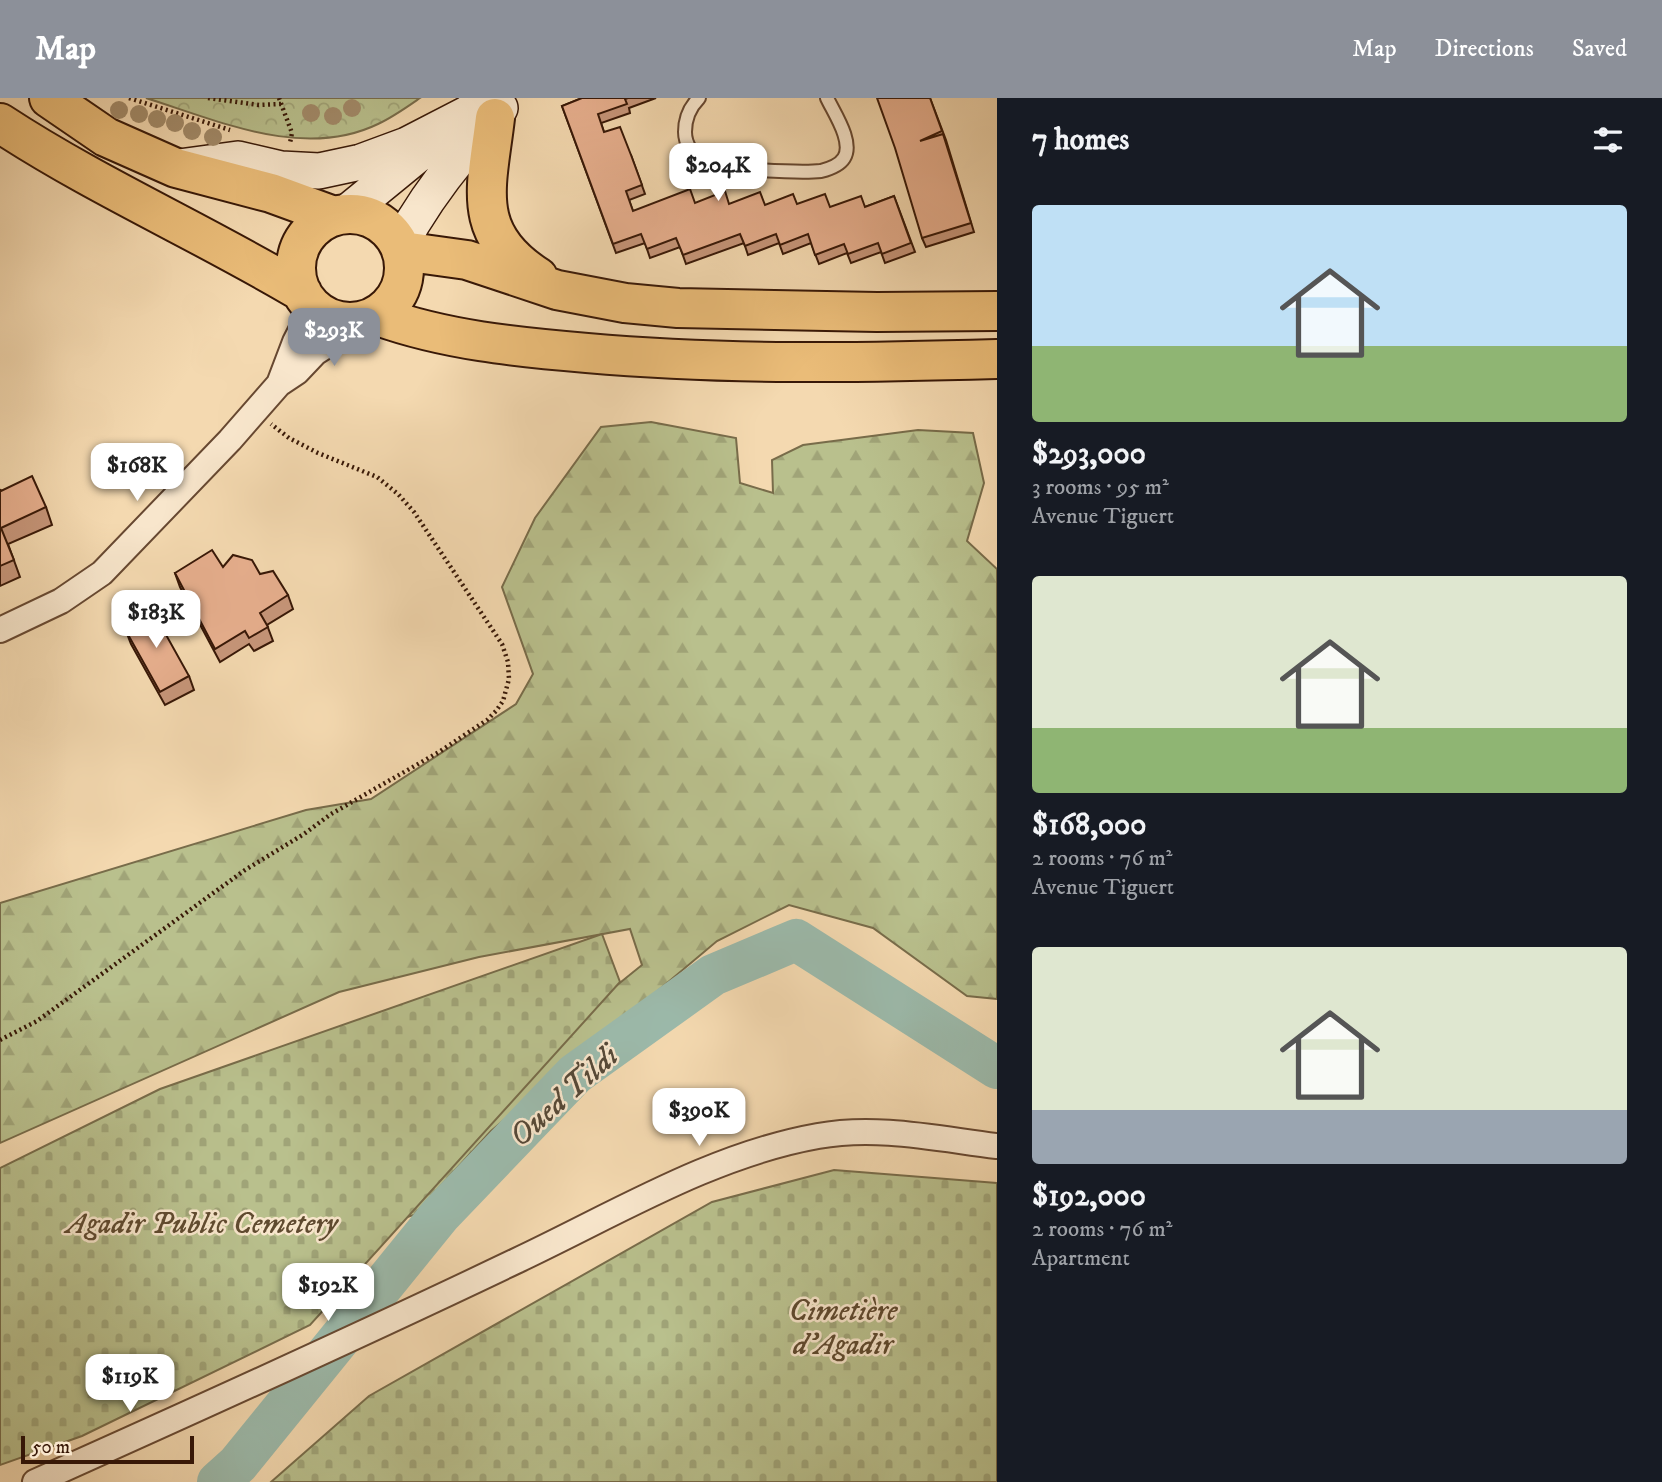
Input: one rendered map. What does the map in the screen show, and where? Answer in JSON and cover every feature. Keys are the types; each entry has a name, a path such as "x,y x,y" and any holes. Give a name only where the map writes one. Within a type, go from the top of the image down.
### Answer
{"highway":[{"path":"49,98 106,137 176,168 339,216"},
{"path":"489,107 486,204 495,232 513,260 557,290"},
{"path":"0,123 40,150 241,256 333,320 356,322 373,318 483,342 706,361 802,363 997,359"},
{"path":"307,300 296,274 298,256 305,238 317,225 354,213 386,226 401,248 404,275 397,297 373,318"},
{"path":"401,248 467,260 557,290 625,303 678,308 997,312"}],"main road":[{"path":"176,168 237,159 281,169 319,171 361,162 407,145 489,107"},
{"path":"339,216 489,107"},
{"path":"401,248 421,208 462,155 489,107"}],"street":[{"path":"279,384 307,300"},
{"path":"0,630 61,601 102,573 279,384 297,372 315,353 373,318"},
{"path":"35,1482 431,1301 712,1167 790,1142 842,1133 880,1132 997,1146"}],"lane":[{"path":"699,98 693,104 686,120 685,132 689,148 702,162 726,169 802,172 830,169 843,159 846,153 845,141 827,98"}],"path":[{"path":"130,98 232,131"},
{"path":"208,98 259,105 281,104"},
{"path":"279,98 292,133 289,145"},
{"path":"279,142 297,146"},
{"path":"0,1040 37,1021 245,870 331,814 473,730 496,711 503,701 509,679 508,662 502,644 414,512 377,477 289,438 255,412"}],"green space":[{"path":"146,98 420,98 378,124 350,134 291,138 232,126"},
{"path":"651,422 736,438 740,483 773,493 772,460 803,445 918,430 973,433 984,483 967,541 997,569 997,999 967,996 873,928 789,905 717,941 491,1131 414,1215 382,1225 487,1090 642,965 630,929 479,957 339,992 0,1143 0,903 306,810 371,799 516,704 533,674 502,587 535,518 601,427"},
{"name":"Agadir Public Cemetery","path":"602,934 620,982 310,1325 82,1436 0,1465 0,1168 160,1089"},
{"name":"Cimetière d'Agadir","path":"834,1170 997,1183 997,1482 271,1482 369,1396 712,1202"}],"building":[{"path":"582,98 628,98 625,99 627,104 598,114 604,132 620,127 642,185 626,191 633,211 690,189 695,203 725,191 729,204 760,192 765,205 793,194 797,204 825,194 830,207 861,196 865,207 894,196 911,243 882,254 878,243 848,254 844,244 815,255 808,234 780,245 776,234 745,246 740,234 683,255 676,238 647,249 641,234 613,244 562,106"},
{"path":"877,98 930,98 942,131 920,141 943,134 971,223 922,238"},
{"path":"32,476 46,507 1,528 14,560 0,566 0,490"},
{"path":"212,550 223,567 233,555 252,560 260,574 273,571 288,595 260,613 268,627 249,638 245,631 215,649 175,573"},
{"path":"133,609 155,615 189,676 160,692 126,631"}],"waterway":[{"name":"Oued Tildi","path":"218,1482 238,1464 440,1215 575,1074 713,975 796,940 997,1068"}]}
